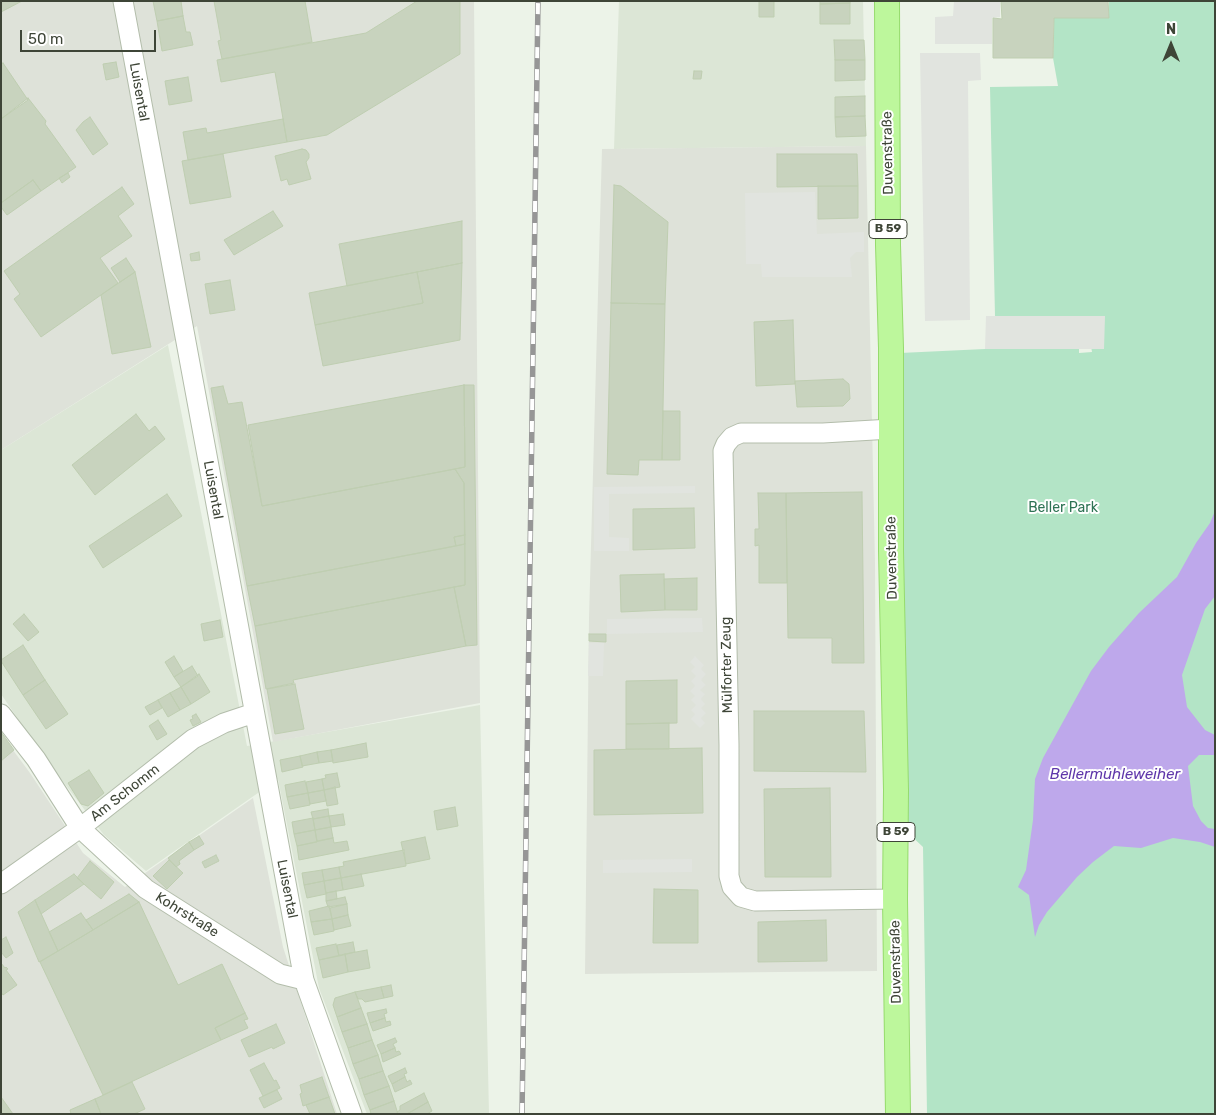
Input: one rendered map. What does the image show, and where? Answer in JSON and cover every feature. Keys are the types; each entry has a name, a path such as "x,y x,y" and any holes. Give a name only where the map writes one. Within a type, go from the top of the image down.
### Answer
{"main road":[{"name":"Duvenstraße","path":"887,1 891,561 896,790 895,900 898,1114"}],"street":[{"name":"Luisental","path":"123,1 304,980"},
{"name":"Mülforter Zeug","path":"891,428 823,433 741,433 732,437 723,451 729,876 732,887 741,897 754,901 895,900"},
{"name":"Am Schomm","path":"1,884 80,828 193,739 224,723 254,713"},
{"name":"Kohrstraße","path":"1,714 36,759 80,828 146,889 280,974 304,980"},
{"path":"304,980 352,1114"}],"shaded area":[{"path":"1,1 474,1 480,703 273,742 197,326 1,450"},
{"path":"619,1 863,1 866,146 614,149"},
{"path":"954,1 1000,1 1000,17 992,18 992,44 935,44 935,17 953,16"},
{"path":"920,53 980,53 981,80 968,81 970,320 925,321"},
{"path":"866,146 875,563 877,971 585,974 589,618 602,149"},
{"path":"815,192 817,234 864,232 864,252 856,252 850,258 852,277 762,277 761,264 746,264 745,193"},
{"path":"986,316 1105,316 1104,349 985,349"},
{"path":"168,345 247,746 480,705 489,1114 367,1114 319,988 278,779 146,871 104,835 44,757 1,694 1,450"},
{"path":"695,486 695,493 609,494 609,537 629,538 629,551 594,551 594,487"},
{"path":"702,618 703,632 607,634 607,619"},
{"path":"589,643 604,643 603,676 588,676"},
{"path":"695,656 704,665 701,669 706,674 701,680 706,685 700,690 705,694 701,699 705,704 701,708 706,713 701,718 705,723 700,728 691,719 695,714 691,710 696,705 691,700 695,696 690,691 695,686 691,681 696,676 691,671 695,667 690,662"},
{"path":"1,734 30,773 83,853 125,887 253,798 283,947 337,1114 1,1114"},
{"path":"692,859 692,872 603,873 603,860"}],"green space":[{"name":"Beller Park","path":"1109,1 1215,1 1215,1114 927,1114 923,847 905,830 906,648 900,564 900,353 985,349 1079,349 1079,353 1092,352 1091,346 1104,316 995,316 990,87 1058,86 1053,58 1054,18 1108,18"}],"water":[{"name":"Bellermühleweiher","path":"1215,511 1215,596 1205,609 1182,675 1187,707 1205,730 1215,735 1215,755 1199,755 1188,766 1193,806 1201,821 1208,828 1215,829 1215,847 1200,842 1173,838 1141,848 1114,846 1077,877 1047,912 1039,925 1035,937 1029,895 1018,887 1026,870 1033,820 1035,779 1043,758 1091,671 1139,613 1177,577 1196,543 1210,523"}],"building":[{"path":"1,1 22,1 1,12"},
{"path":"153,1 181,1 183,16 157,21"},
{"path":"214,1 305,1 312,42 222,59 218,41 221,40"},
{"path":"417,1 460,1 460,54 327,135 287,142 275,72 221,82 217,60 366,33"},
{"path":"759,1 774,1 774,17 759,17"},
{"path":"820,1 850,1 850,3 820,4"},
{"path":"1001,1 1108,1 1109,18 1054,18 1053,58 993,58 993,18 1002,19"},
{"path":"850,3 850,24 820,24 820,4"},
{"path":"183,16 186,32 190,32 193,45 162,51 157,21"},
{"path":"834,40 864,40 865,60 835,60"},
{"path":"835,60 865,60 865,80 835,81"},
{"path":"116,62 119,77 106,80 103,64"},
{"path":"3,63 28,100 1,119 1,64"},
{"path":"694,71 702,71 701,79 693,79"},
{"path":"188,77 192,101 169,105 165,81"},
{"path":"865,96 865,116 835,117 835,97"},
{"path":"28,98 46,121 45,124 76,167 41,191 33,180 1,203 1,119"},
{"path":"865,116 866,136 836,137 835,117"},
{"path":"90,117 108,144 93,155 76,130"},
{"path":"283,119 287,142 188,160 183,132 206,128 207,133"},
{"path":"302,149 306,150 309,154 306,162 311,179 289,185 287,179 281,181 275,156"},
{"path":"223,154 231,197 190,204 182,161"},
{"path":"777,154 857,154 858,186 777,187"},
{"path":"68,173 70,177 62,183 59,178"},
{"path":"33,180 41,191 7,215 1,207 1,203"},
{"path":"614,185 621,186 668,222 665,304 611,303"},
{"path":"818,186 858,186 858,218 818,219"},
{"path":"122,187 134,204 118,216 132,236 100,258 118,283 41,337 14,299 20,294 4,271"},
{"path":"273,211 283,226 234,255 224,240"},
{"path":"462,221 462,263 347,286 339,244"},
{"path":"199,252 200,260 191,261 190,254"},
{"path":"126,258 135,272 120,282 111,268"},
{"path":"462,263 460,340 323,366 315,325 423,303 417,272"},
{"path":"135,272 151,347 112,354 101,295"},
{"path":"417,272 423,303 315,325 309,293"},
{"path":"230,280 235,310 210,314 205,284"},
{"path":"611,303 665,304 662,460 639,460 638,475 607,474"},
{"path":"793,320 795,384 756,386 754,322"},
{"path":"843,379 849,384 850,399 843,406 797,407 795,381"},
{"path":"464,385 474,385 477,645 466,646 454,587 465,585 464,483 455,469 465,467"},
{"path":"464,385 465,467 262,506 248,425"},
{"path":"223,386 228,404 242,402 262,506 455,469 464,483 465,535 454,537 456,546 247,586 211,388"},
{"path":"663,411 680,411 680,460 662,460"},
{"path":"136,414 149,431 155,426 165,439 95,495 72,465"},
{"path":"862,492 864,663 832,663 832,638 788,638 786,493"},
{"path":"758,493 786,493 787,583 759,583 759,545 755,546 755,529 759,529"},
{"path":"167,494 182,516 103,568 89,546"},
{"path":"694,508 695,548 633,550 633,509"},
{"path":"465,535 465,544 456,546 454,537"},
{"path":"465,544 465,585 255,626 247,586"},
{"path":"664,574 665,610 621,612 620,575"},
{"path":"697,578 697,610 665,610 664,579"},
{"path":"454,587 466,646 293,680 294,683 266,689 255,626"},
{"path":"24,614 39,632 28,641 13,624"},
{"path":"220,620 223,637 204,641 201,624"},
{"path":"589,634 606,634 606,642 589,641"},
{"path":"23,645 45,680 23,695 1,660"},
{"path":"174,656 183,671 174,677 165,662"},
{"path":"192,666 198,676 181,687 174,677"},
{"path":"199,674 210,692 191,704 181,687"},
{"path":"45,680 68,714 46,729 23,695"},
{"path":"677,680 677,723 626,724 626,681"},
{"path":"295,684 304,729 275,734 267,689"},
{"path":"181,687 191,704 180,710 170,693"},
{"path":"170,693 180,710 168,717 158,700"},
{"path":"158,700 162,708 150,715 145,707"},
{"path":"754,711 864,711 866,772 754,771"},
{"path":"196,714 201,722 193,726 190,720"},
{"path":"158,720 167,734 157,740 149,726"},
{"path":"669,723 669,749 626,749 626,724"},
{"path":"1,732 14,750 1,761"},
{"path":"366,743 368,757 333,763 331,750"},
{"path":"702,748 703,813 594,815 594,750"},
{"path":"331,750 333,761 319,763 317,752"},
{"path":"317,752 319,763 302,766 300,756"},
{"path":"300,756 303,767 282,772 280,760"},
{"path":"89,770 104,793 88,806 81,804 68,783"},
{"path":"337,773 340,787 324,790 322,779 326,778 325,775"},
{"path":"322,779 324,790 308,793 306,782"},
{"path":"305,781 308,793 287,797 285,785"},
{"path":"335,787 338,804 327,806 324,790"},
{"path":"830,788 831,877 765,877 764,789"},
{"path":"324,790 326,801 310,804 308,793"},
{"path":"308,793 310,805 290,809 287,797"},
{"path":"455,807 458,826 437,830 434,811"},
{"path":"328,809 329,816 313,819 311,812"},
{"path":"343,814 345,825 331,827 329,816"},
{"path":"329,816 331,827 315,830 313,819"},
{"path":"313,818 315,830 294,834 292,822"},
{"path":"331,827 333,838 317,841 315,830"},
{"path":"315,830 317,842 297,846 294,834"},
{"path":"199,836 204,844 194,850 189,842"},
{"path":"425,837 430,859 406,864 401,842"},
{"path":"333,838 334,843 347,841 349,850 299,860 297,846"},
{"path":"189,842 194,850 179,861 180,864 176,867 168,858"},
{"path":"404,850 406,866 341,878 339,867 344,866 343,862"},
{"path":"216,855 219,861 205,868 202,862"},
{"path":"169,860 183,873 167,889 153,876"},
{"path":"90,861 114,882 101,899 77,878"},
{"path":"339,867 341,878 324,881 322,870"},
{"path":"322,870 324,881 304,885 302,873"},
{"path":"74,874 84,884 41,914 35,900"},
{"path":"361,874 364,886 343,890 341,878"},
{"path":"341,878 343,890 326,893 324,881"},
{"path":"324,881 326,894 307,898 304,885"},
{"path":"654,889 698,890 698,943 653,943"},
{"path":"336,891 337,899 326,901 326,893"},
{"path":"129,894 139,902 93,930 86,920"},
{"path":"345,897 347,904 328,907 326,901"},
{"path":"35,900 58,951 39,962 18,912"},
{"path":"139,902 178,985 222,964 245,1013 215,1028 221,1040 103,1095 40,962"},
{"path":"347,904 348,915 332,919 330,908"},
{"path":"329,906 332,919 311,922 309,911"},
{"path":"81,913 93,930 58,951 49,932"},
{"path":"348,915 351,926 334,930 332,919"},
{"path":"332,919 334,931 314,935 311,922"},
{"path":"826,920 827,961 758,962 758,922"},
{"path":"6,937 13,953 6,958 1,952 1,940"},
{"path":"353,942 355,952 339,956 337,945"},
{"path":"336,944 339,956 319,960 316,948"},
{"path":"367,950 370,968 348,972 345,954"},
{"path":"345,954 348,972 323,978 319,960"},
{"path":"1,963 8,969 6,970 17,985 3,995 1,992"},
{"path":"391,985 393,996 384,998 381,987"},
{"path":"381,987 384,998 365,1002 362,999 358,999 355,992"},
{"path":"355,992 361,1008 337,1017 333,1005 335,998"},
{"path":"361,1008 367,1024 342,1032 337,1017"},
{"path":"386,1009 385,1018 370,1023 367,1013"},
{"path":"245,1013 248,1019 244,1020 248,1028 221,1040 215,1028"},
{"path":"385,1018 386,1022 390,1021 391,1025 373,1031 370,1023"},
{"path":"276,1024 285,1043 249,1057 241,1040"},
{"path":"367,1024 372,1040 348,1048 342,1032"},
{"path":"395,1038 397,1042 393,1044 395,1048 381,1054 377,1045"},
{"path":"372,1040 378,1055 353,1064 348,1048"},
{"path":"395,1048 396,1052 399,1051 401,1054 383,1062 381,1054"},
{"path":"378,1055 383,1071 359,1079 353,1064"},
{"path":"264,1063 280,1088 263,1096 250,1070"},
{"path":"405,1068 407,1073 404,1074 405,1077 392,1084 388,1076"},
{"path":"383,1071 389,1086 364,1095 359,1079"},
{"path":"322,1077 329,1097 303,1106 300,1085"},
{"path":"405,1077 407,1082 410,1080 412,1084 395,1092 392,1084"},
{"path":"132,1082 145,1109 134,1114 101,1114 95,1099"},
{"path":"389,1086 394,1101 370,1110 364,1095"},
{"path":"277,1090 282,1099 264,1108 259,1098"},
{"path":"424,1093 428,1102 407,1114 398,1114 400,1106"},
{"path":"1,1097 13,1114 1,1114"},
{"path":"329,1097 335,1114 310,1114 306,1105"},
{"path":"95,1099 101,1114 71,1114 70,1110"},
{"path":"394,1101 398,1114 371,1114 370,1110"},
{"path":"428,1102 432,1111 427,1114 407,1114"}],"railway":[{"path":"522,1114 538,1"}]}
